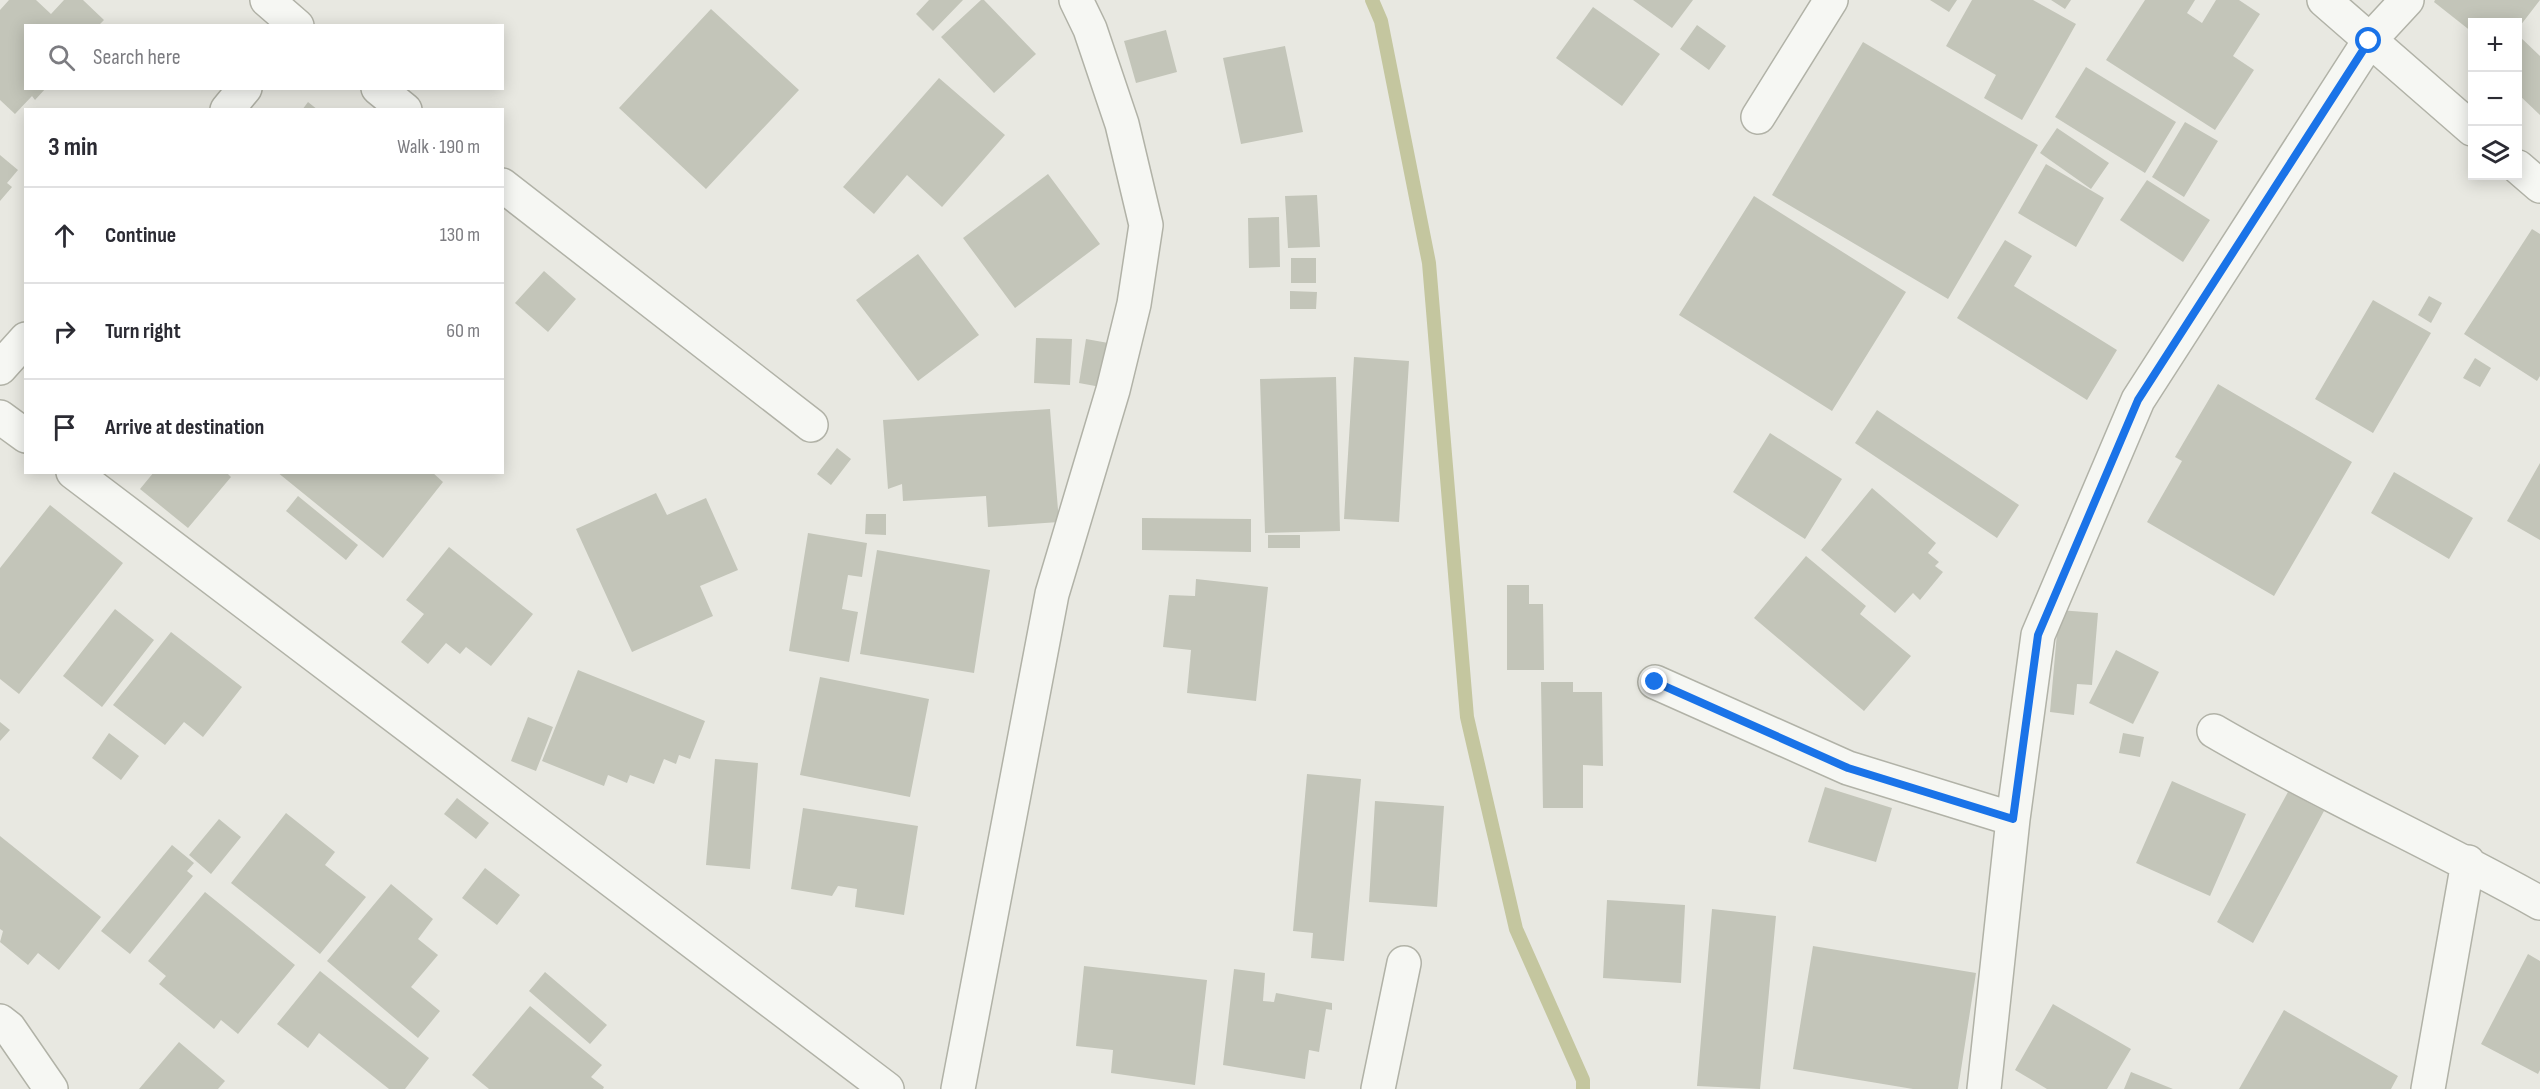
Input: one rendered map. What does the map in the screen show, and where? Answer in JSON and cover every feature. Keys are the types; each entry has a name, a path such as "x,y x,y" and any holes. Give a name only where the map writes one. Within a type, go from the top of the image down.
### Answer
{"street":[{"path":"267,0 295,24"},
{"path":"958,1089 1052,594 1113,390 1134,304 1146,225 1122,124 1090,29 1076,0"},
{"path":"1758,117 1831,0"},
{"path":"2324,0 2468,126"},
{"path":"1984,1089 2013,819 2038,635 2138,400 2369,41 2407,0"},
{"path":"229,108 243,90"},
{"path":"380,90 403,108"},
{"path":"2522,171 2540,186"},
{"path":"504,188 811,425"},
{"path":"0,368 24,341"},
{"path":"0,417 24,435"},
{"path":"76,474 887,1089"},
{"path":"1655,682 1848,768 2013,819"},
{"path":"2214,731 2358,810 2468,862 2540,903"},
{"path":"2428,1089 2468,862"},
{"path":"1378,1089 1404,963"},
{"path":"0,1021 9,1028 51,1089"}],"building":[{"path":"9,0 36,0 51,14 64,0 83,0 104,20 100,24 24,24 24,90 44,90 35,100 32,96 15,114 0,100 0,10"},
{"path":"929,0 963,0 933,31 916,14"},
{"path":"981,0 984,0 1036,54 994,93 941,37"},
{"path":"1633,0 1693,0 1672,28"},
{"path":"1930,0 1957,0 1949,12"},
{"path":"1972,0 2033,0 2076,24 2022,120 1984,98 1996,75 1946,46"},
{"path":"2051,0 2071,0 2065,9"},
{"path":"2145,0 2195,0 2187,13 2202,23 2216,0 2239,0 2260,14 2233,56 2254,70 2215,130 2106,60"},
{"path":"2435,0 2540,0 2522,23 2522,18 2468,18 2468,29 2434,2"},
{"path":"1593,7 1660,54 1622,106 1556,58"},
{"path":"711,9 799,90 706,189 619,108"},
{"path":"1697,25 1726,46 1709,70 1680,49"},
{"path":"1166,30 1177,72 1136,83 1124,41"},
{"path":"2522,39 2540,56 2540,115 2522,98"},
{"path":"1863,42 2038,145 1948,299 1772,195"},
{"path":"1285,46 1303,132 1241,144 1223,58"},
{"path":"2086,67 2176,122 2145,173 2055,117"},
{"path":"939,78 1005,135 942,207 907,175 874,214 843,187"},
{"path":"308,102 316,108 304,108"},
{"path":"2185,122 2218,141 2184,197 2152,177"},
{"path":"2057,128 2109,163 2091,189 2040,153"},
{"path":"0,155 18,170 7,183 12,187 0,201"},
{"path":"2046,164 2104,198 2076,247 2018,213"},
{"path":"1048,174 1100,244 1015,308 963,238"},
{"path":"2147,180 2210,220 2183,262 2120,220"},
{"path":"1317,195 1320,247 1288,248 1285,196"},
{"path":"1754,196 1906,292 1832,411 1679,315"},
{"path":"1279,217 1280,267 1249,268 1248,218"},
{"path":"2532,229 2540,234 2540,376 2537,381 2464,334"},
{"path":"2005,240 2032,256 2014,286 2117,350 2087,400 1957,318"},
{"path":"918,254 979,335 918,381 856,300"},
{"path":"1291,258 1316,258 1316,283 1291,283"},
{"path":"544,271 576,299 548,332 515,303"},
{"path":"1290,291 1317,292 1316,309 1290,309"},
{"path":"2429,296 2442,303 2431,323 2418,315"},
{"path":"2373,300 2431,333 2373,433 2315,399"},
{"path":"1036,338 1072,339 1070,385 1034,383"},
{"path":"1086,339 1114,344 1106,388 1079,383"},
{"path":"1354,357 1409,361 1399,522 1344,519"},
{"path":"2475,358 2491,368 2480,387 2463,378"},
{"path":"1336,377 1340,531 1265,533 1260,379"},
{"path":"2218,384 2352,462 2274,596 2147,522 2182,461 2175,457"},
{"path":"1050,409 1059,522 988,527 986,496 903,501 902,484 888,489 883,420"},
{"path":"1877,410 2019,505 1997,538 1855,443"},
{"path":"1770,433 1842,479 1805,539 1733,492"},
{"path":"837,448 851,459 831,485 817,474"},
{"path":"2540,463 2540,540 2507,521"},
{"path":"2394,472 2473,518 2449,559 2371,513"},
{"path":"152,474 228,474 231,477 188,528 140,489"},
{"path":"279,474 434,474 443,482 383,558"},
{"path":"1872,488 1936,543 1928,553 1939,562 1935,566 1943,572 1920,600 1913,593 1895,613 1821,550"},
{"path":"656,493 667,515 706,498 738,570 700,586 713,616 632,652 576,529"},
{"path":"298,496 358,545 346,560 286,511"},
{"path":"50,505 123,563 19,694 0,679 0,568"},
{"path":"866,514 886,514 886,535 865,534"},
{"path":"1142,518 1251,519 1251,552 1142,550"},
{"path":"808,533 867,543 862,577 848,575 842,609 858,612 849,662 789,651"},
{"path":"1268,535 1300,535 1300,548 1268,548"},
{"path":"449,547 533,614 491,666 466,647 460,654 446,643 428,664 401,642 424,614 406,600"},
{"path":"877,550 990,570 974,673 860,654"},
{"path":"1806,556 1866,606 1860,614 1911,656 1864,711 1754,618"},
{"path":"1196,579 1268,587 1256,701 1187,693 1191,650 1163,647 1169,595 1195,596"},
{"path":"1507,585 1529,585 1529,604 1543,604 1544,670 1507,670"},
{"path":"115,609 154,640 102,707 63,676"},
{"path":"2059,610 2098,613 2092,685 2077,684 2074,715 2050,712"},
{"path":"171,632 242,687 203,737 184,722 165,745 113,705"},
{"path":"2116,650 2159,672 2133,724 2089,703"},
{"path":"578,670 705,721 690,759 679,755 676,764 664,759 654,784 630,775 627,783 608,775 604,786 542,761"},
{"path":"820,677 929,699 910,797 800,775"},
{"path":"1541,682 1573,682 1573,692 1602,692 1603,766 1583,765 1583,808 1543,808"},
{"path":"528,717 553,727 536,771 511,761"},
{"path":"0,722 10,730 0,741"},
{"path":"109,733 139,756 121,780 92,758"},
{"path":"2123,733 2144,737 2140,757 2119,753"},
{"path":"715,759 758,763 750,869 706,865"},
{"path":"1307,774 1361,779 1344,961 1311,958 1313,933 1293,931"},
{"path":"2172,781 2246,814 2210,896 2136,863"},
{"path":"1825,787 1892,808 1876,862 1808,842"},
{"path":"2288,792 2324,811 2253,943 2217,922"},
{"path":"457,798 489,823 476,839 444,814"},
{"path":"1375,801 1444,806 1437,907 1369,902"},
{"path":"803,808 918,826 904,915 855,907 857,889 838,886 832,896 791,889"},
{"path":"286,813 335,852 325,865 366,897 320,954 231,883"},
{"path":"219,819 241,837 211,874 189,855"},
{"path":"0,836 101,917 59,970 38,953 28,965 0,942 3,931 0,929"},
{"path":"172,845 194,863 187,871 193,876 130,954 101,931"},
{"path":"485,868 520,895 497,925 462,898"},
{"path":"391,884 433,919 418,939 438,955 411,987 440,1011 418,1038 327,961"},
{"path":"205,892 295,965 238,1034 221,1020 214,1029 159,984 166,976 148,961"},
{"path":"1607,900 1685,905 1681,983 1603,978"},
{"path":"1712,909 1776,916 1760,1089 1697,1086"},
{"path":"1813,946 1976,973 1958,1089 1913,1089 1793,1069"},
{"path":"2528,954 2540,961 2540,1070 2538,1074 2481,1044"},
{"path":"1084,966 1207,980 1195,1085 1111,1073 1113,1050 1076,1046"},
{"path":"1234,969 1265,973 1263,1001 1274,1002 1276,993 1332,1003 1332,1010 1326,1009 1319,1052 1309,1050 1305,1079 1223,1065"},
{"path":"320,971 429,1058 405,1089 389,1089 319,1033 308,1048 277,1024"},
{"path":"545,972 607,1025 590,1044 529,991"},
{"path":"2053,1004 2131,1049 2107,1089 2047,1089 2015,1070"},
{"path":"530,1006 602,1065 591,1077 604,1087 603,1089 489,1089 472,1075"},
{"path":"2284,1010 2398,1076 2391,1089 2239,1089"},
{"path":"179,1042 225,1081 218,1089 139,1089"},
{"path":"2131,1072 2173,1089 2124,1089"}],"waterway":[{"path":"1372,0 1381,21 1429,263 1467,717 1516,929 1583,1080 1583,1089"}],"route":[{"path":"1655,682 1848,768 2013,819 2038,635 2138,400 2369,41"}]}
